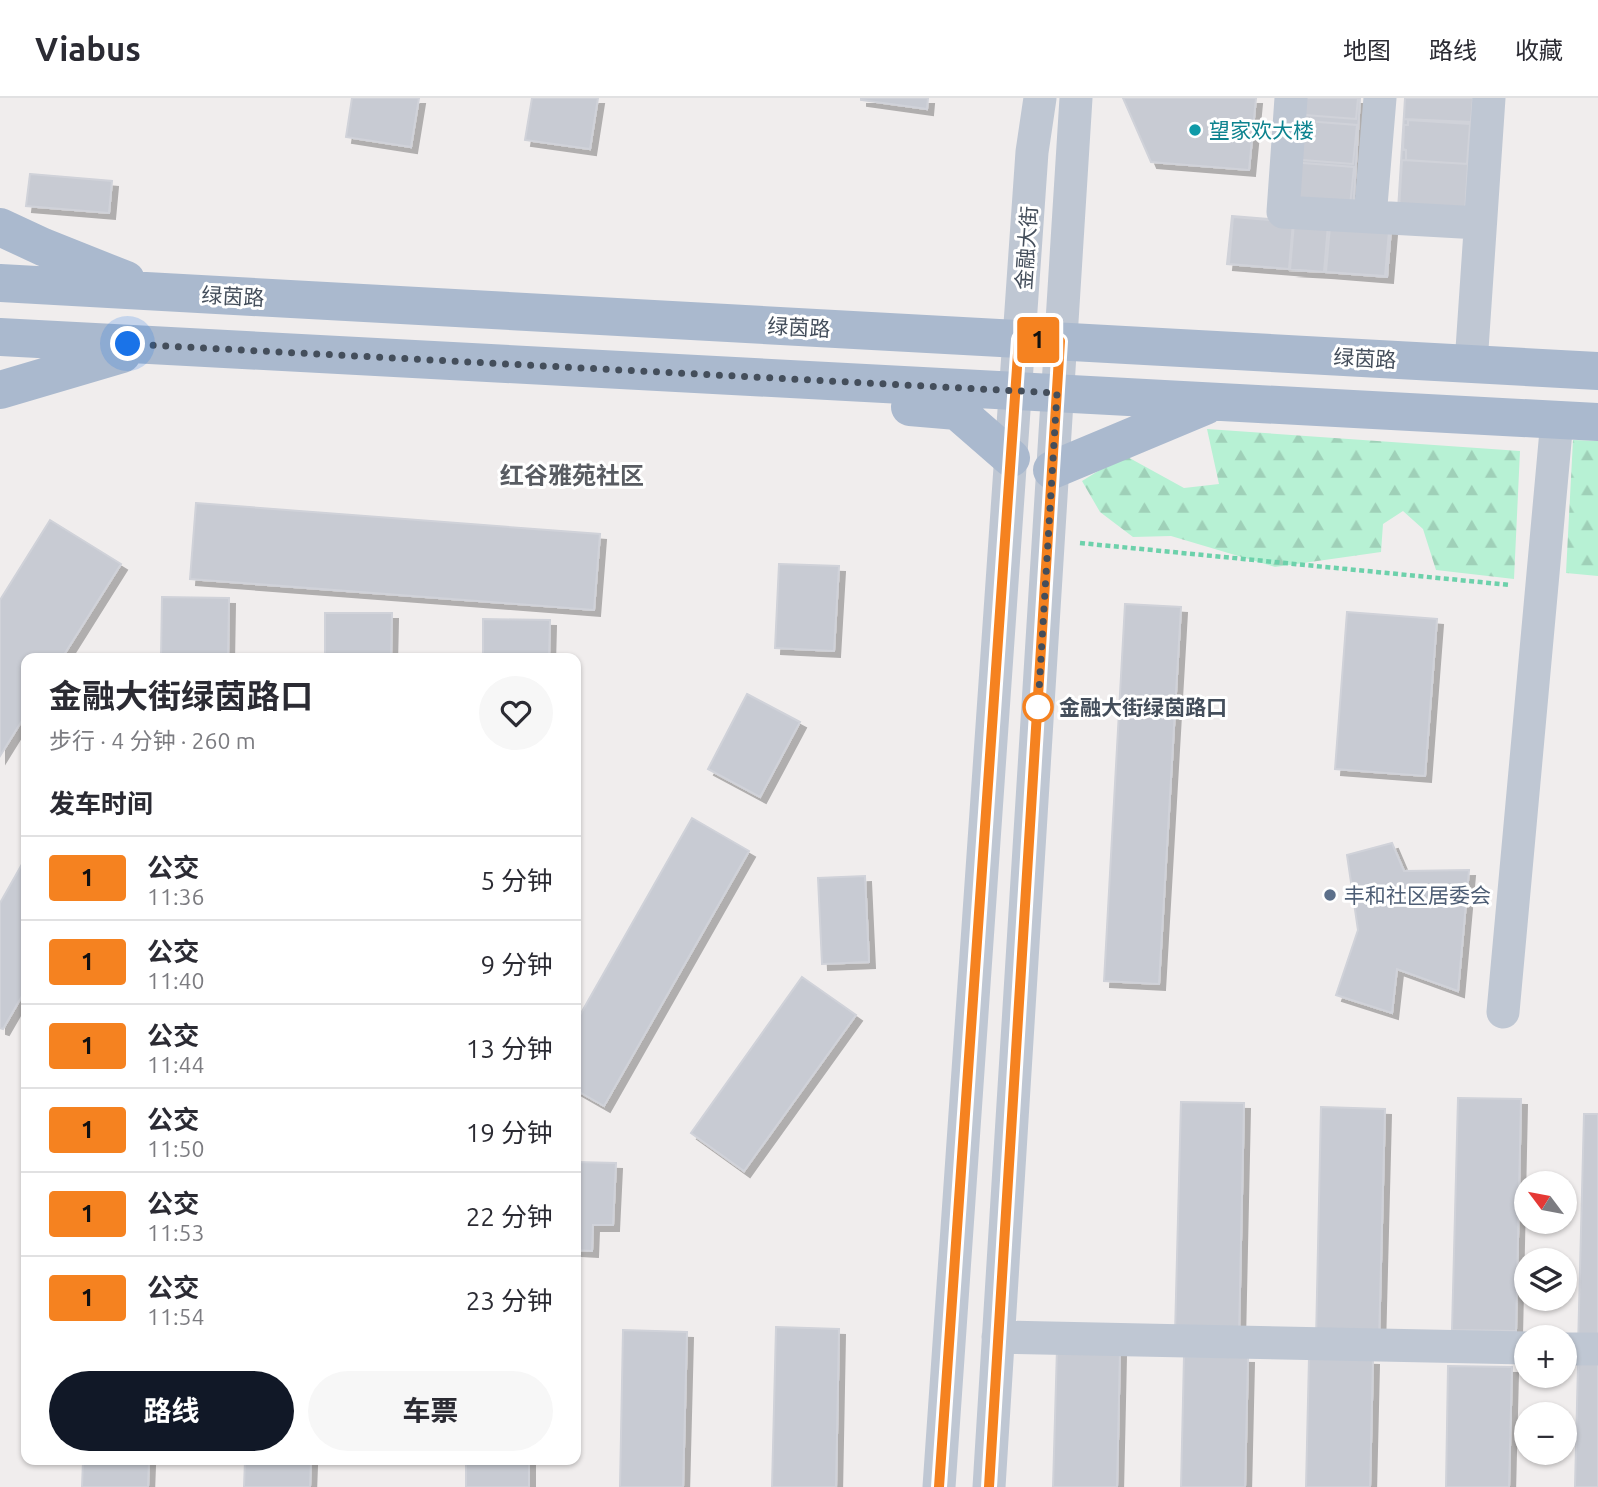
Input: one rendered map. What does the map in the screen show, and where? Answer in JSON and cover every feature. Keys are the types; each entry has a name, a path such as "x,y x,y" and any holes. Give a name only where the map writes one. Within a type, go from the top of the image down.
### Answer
{"main road":[{"path":"0,227 157,292"},
{"name":"绿茵路","path":"0,284 1598,370"},
{"path":"0,337 1598,422"},
{"path":"0,390 154,345"},
{"path":"766,378 807,398 957,411 1011,458"},
{"path":"1052,470 1216,402"}],"street":[{"name":"金融大街","path":"939,1487 1032,152 1040,98"},
{"name":"金融大街","path":"989,1487 1076,98"},
{"path":"1291,98 1283,212 1479,223"},
{"path":"1370,216 1380,98"},
{"path":"1471,363 1489,98"},
{"path":"1503,1012 1557,420"},
{"path":"998,1337 1514,1348"},
{"path":"1577,1349 1598,1349"}],"path":[{"path":"1048,540 1541,588"}],"green space":[{"path":"1207,429 1520,451 1514,579 1436,570 1423,529 1403,511 1383,524 1381,552 1275,567 1171,536 1133,537 1100,512 1082,481 1124,455 1184,488 1219,484"},
{"path":"1573,440 1598,441 1598,576 1566,573"}],"building":[{"path":"352,98 419,98 411,147 346,137"},
{"path":"532,98 598,98 590,149 525,140"},
{"path":"861,98 928,98 927,109"},
{"name":"望家欢大楼","path":"1123,98 1256,98 1249,170 1151,162"},
{"path":"1292,98 1360,98 1353,212 1285,208"},
{"path":"1294,98 1358,98 1356,119 1292,114"},
{"path":"1405,98 1473,98 1466,215 1398,210"},
{"path":"1405,98 1473,98 1471,122 1404,119"},
{"path":"1293,120 1357,125 1353,164 1290,159"},
{"path":"1408,120 1470,124 1467,164 1406,160 1406,150 1403,149 1404,125 1408,125"},
{"path":"1402,160 1468,164 1465,213 1399,210"},
{"path":"1290,162 1354,167 1350,206 1287,202"},
{"path":"30,174 112,181 109,213 26,206"},
{"path":"1232,216 1391,229 1387,277 1227,264"},
{"path":"1233,217 1293,222 1289,269 1229,264"},
{"path":"1294,223 1328,225 1324,272 1290,270"},
{"path":"1330,226 1389,231 1385,276 1326,272"},
{"path":"196,503 600,534 594,610 190,579"},
{"path":"50,520 121,564 65,653 21,653 21,722 0,756 0,600"},
{"path":"779,564 839,566 834,651 775,648"},
{"path":"162,597 229,598 228,653 161,653"},
{"path":"1125,604 1181,607 1159,984 1104,981"},
{"path":"1347,612 1437,619 1425,776 1335,769"},
{"path":"325,613 392,613 391,653 325,653"},
{"path":"483,619 550,620 549,653 483,653"},
{"path":"747,694 800,722 760,797 708,769"},
{"path":"692,818 749,851 604,1106 581,1093 581,1013"},
{"path":"1392,843 1404,871 1469,870 1458,991 1397,969 1392,1013 1336,995 1358,930 1347,855"},
{"path":"21,866 21,998 3,1029 0,1028 0,903"},
{"path":"865,876 869,962 822,964 818,878"},
{"path":"802,977 856,1015 744,1171 691,1133"},
{"path":"1458,1098 1521,1099 1519,1171 1514,1171 1514,1234 1518,1234 1518,1248 1514,1248 1516,1325 1514,1331 1452,1330"},
{"path":"1181,1102 1244,1103 1239,1335 1175,1334"},
{"path":"1321,1107 1385,1109 1379,1341 1316,1340"},
{"path":"1584,1114 1598,1114 1598,1347 1578,1347"},
{"path":"581,1162 616,1163 613,1225 593,1225 592,1251 581,1250"},
{"path":"776,1327 839,1329 836,1487 772,1487"},
{"path":"623,1330 687,1332 683,1487 620,1487"},
{"path":"1057,1348 1120,1350 1117,1487 1053,1487"},
{"path":"1184,1356 1248,1357 1245,1487 1181,1487"},
{"path":"1309,1357 1373,1359 1370,1487 1306,1487"},
{"path":"1578,1364 1598,1364 1598,1487 1575,1487"},
{"path":"1448,1366 1512,1367 1509,1487 1446,1487"},
{"path":"83,1465 149,1465 148,1487 82,1487"},
{"path":"245,1465 311,1465 310,1487 244,1487"},
{"path":"466,1465 529,1465 529,1487 466,1487"}],"bus line":[{"name":"1","path":"939,1487 1019,339 1060,341 989,1487"}],"place":[{"name":"望家欢大楼","path":"1195,130"},
{"name":"金融大街绿茵路口","path":"1038,707"},
{"name":"丰和社区居委会","path":"1330,895"}],"district":[{"name":"红谷雅苑社区","path":"572,475"}],"route":[{"path":"128,344 1057,393 1038,707"}]}
